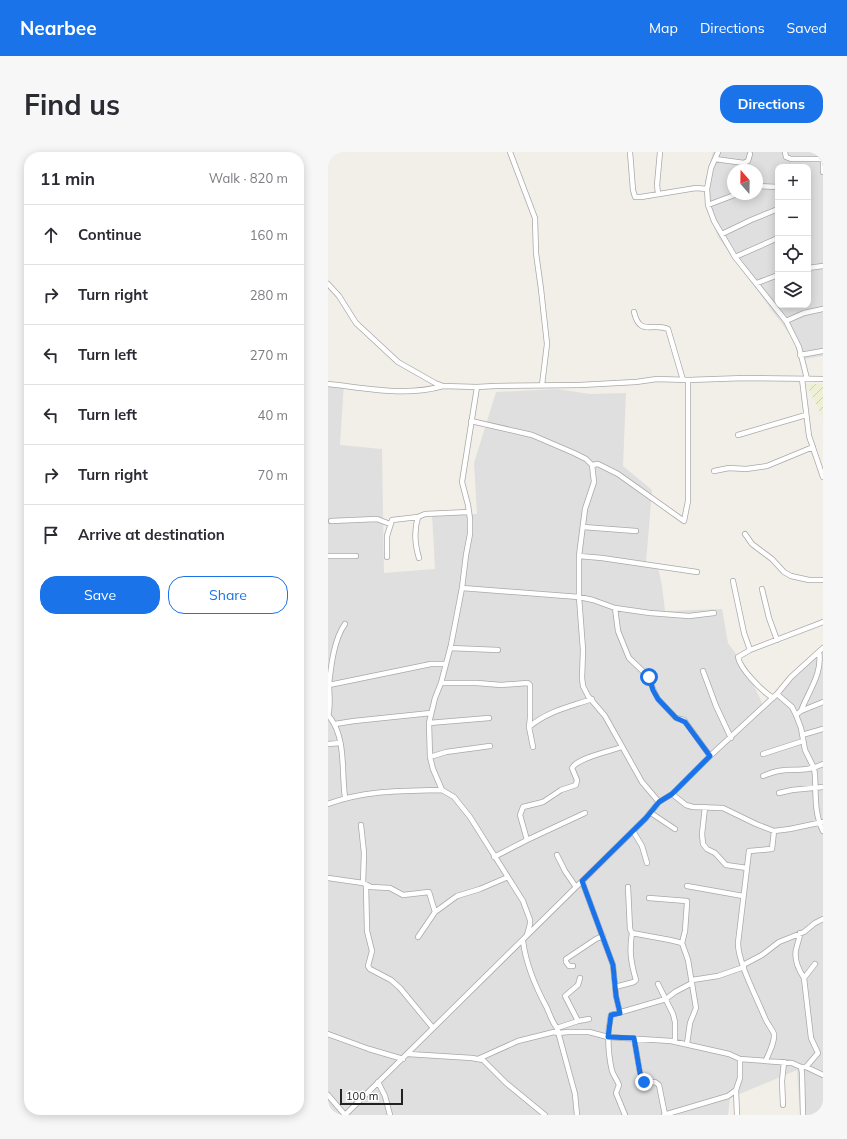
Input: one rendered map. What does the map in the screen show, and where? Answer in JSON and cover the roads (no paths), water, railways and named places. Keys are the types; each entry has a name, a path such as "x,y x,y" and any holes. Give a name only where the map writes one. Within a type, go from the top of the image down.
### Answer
{"street":[{"path":"510,152 535,218 536,253 542,295 546,344 542,385"},
{"path":"630,152 633,190 635,196 641,197 658,193 696,188 707,189"},
{"path":"658,193 657,185 660,152"},
{"path":"718,152 707,189 708,205 714,220 735,257 786,321 799,348 805,379 806,415 809,436 823,477"},
{"path":"786,152 786,157 791,159 823,159"},
{"path":"715,159 744,162 748,161 750,154"},
{"path":"823,154 823,172"},
{"path":"763,186 775,187"},
{"path":"708,205 727,198"},
{"path":"722,234 775,210"},
{"path":"735,257 775,239"},
{"path":"811,268 823,266"},
{"path":"756,284 775,276"},
{"path":"328,284 339,296 356,323 398,362 442,386"},
{"path":"786,321 823,308"},
{"path":"592,465 598,464 618,474 684,521 688,501 689,422 686,380 669,330 667,328 650,328 638,325 634,312"},
{"path":"800,355 823,351"},
{"path":"328,384 396,391 414,391 442,386 477,387 636,382 657,379 823,379"},
{"path":"442,790 433,769 430,756 429,723 450,648 462,588 470,534 469,512 462,482 477,387"},
{"path":"738,435 806,415"},
{"path":"471,420 532,435 574,453 586,459 592,465 594,482 584,509 579,556 578,597 584,650 582,678 586,690 605,716 642,782 659,802"},
{"path":"714,471 729,468 746,469 767,466 813,447"},
{"path":"386,557 387,536 392,520 418,517 425,514 469,512"},
{"path":"418,517 416,522 416,540 419,558"},
{"path":"332,521 378,519 390,524"},
{"path":"582,527 636,531"},
{"path":"745,534 752,544 772,559 787,574 798,579 823,580"},
{"path":"328,556 356,556"},
{"path":"579,556 697,572"},
{"path":"733,581 744,633 750,650"},
{"path":"462,588 578,597 593,600 615,608 689,616 714,614"},
{"path":"762,589 776,640"},
{"path":"615,608 618,631 629,658 649,677 653,690 658,699 676,718 685,722 710,756"},
{"path":"773,698 757,686 738,659 739,655 823,622"},
{"path":"344,624 338,637 332,661 329,685 330,708 328,716 335,724 340,743 345,797"},
{"path":"450,648 498,650"},
{"path":"328,1095 345,1115 633,831 651,813 659,802 672,794 710,756 773,698 791,677 823,648"},
{"path":"801,711 817,675 820,658 819,652"},
{"path":"329,685 431,664 446,664"},
{"path":"703,671 730,738"},
{"path":"441,683 478,683 501,685 528,683 530,686 529,727 533,748"},
{"path":"777,694 792,707 804,741 805,750 814,768 816,809 823,832"},
{"path":"529,727 545,715 592,699"},
{"path":"796,715 801,711 823,702"},
{"path":"335,724 431,713"},
{"path":"429,723 489,718"},
{"path":"802,735 823,729"},
{"path":"763,754 804,741"},
{"path":"328,744 340,743"},
{"path":"430,756 446,752 490,746"},
{"path":"527,840 520,814 522,807 543,802 560,790 576,785 577,780 572,768 575,764 590,756 622,747"},
{"path":"763,776 778,771 814,768 823,764"},
{"path":"431,790 437,779"},
{"path":"779,793 792,790 823,787"},
{"path":"328,804 345,797 370,792 442,790 454,797 470,817 523,901 530,920 526,936"},
{"path":"672,794 686,805 693,807 723,808 774,831 790,830 821,823"},
{"path":"705,807 702,834 703,844 707,850 715,853 726,865 747,868"},
{"path":"494,857 585,812"},
{"path":"651,813 675,829"},
{"path":"361,825 364,853 367,932 372,951 368,966 370,969 396,984 433,1028"},
{"path":"633,831 642,846 647,863"},
{"path":"766,1060 772,1045 774,1034 765,1019 743,966 738,952 738,943 749,851 772,849 774,831"},
{"path":"557,855 565,871 576,887"},
{"path":"418,937 435,912 457,896 508,877"},
{"path":"328,878 375,887 390,888 403,895 429,892 435,912"},
{"path":"582,881 613,965 620,1013"},
{"path":"687,886 743,896"},
{"path":"615,987 634,982 636,980 630,955 632,933 630,929 628,887"},
{"path":"649,898 686,901 685,931 682,943 688,960 696,1008 690,1023 687,1044"},
{"path":"625,1115 616,1093 619,1085 612,1070 608,1037 611,1015 666,999 692,982 718,976 743,966 762,955 785,938 804,932 815,923 823,919"},
{"path":"632,933 682,943"},
{"path":"800,933 796,950 796,960 798,968 804,978 810,1038 818,1053"},
{"path":"573,966 569,966 566,959 603,936"},
{"path":"523,940 525,957 533,980 552,1022 558,1030 575,1094 577,1115"},
{"path":"804,978 816,964"},
{"path":"578,1021 565,996 578,985 580,978"},
{"path":"658,984 673,1014 675,1022 675,1042"},
{"path":"478,1059 518,1041 549,1032 554,1032 578,1021 589,1019"},
{"path":"558,1030 568,1032 589,1032 608,1037 675,1042 729,1054 740,1059 766,1060 797,1064 823,1074"},
{"path":"328,1034 369,1049 403,1059"},
{"path":"634,1038 640,1073 645,1083 655,1082 659,1085 665,1115 728,1096 736,1090"},
{"path":"803,1115 803,1067 823,1049"},
{"path":"408,1054 483,1060 506,1083 544,1115"},
{"path":"737,1115 736,1090 740,1078 740,1059"},
{"path":"783,1105 782,1081 784,1062"},
{"path":"378,1082 385,1096 390,1115"}]}
